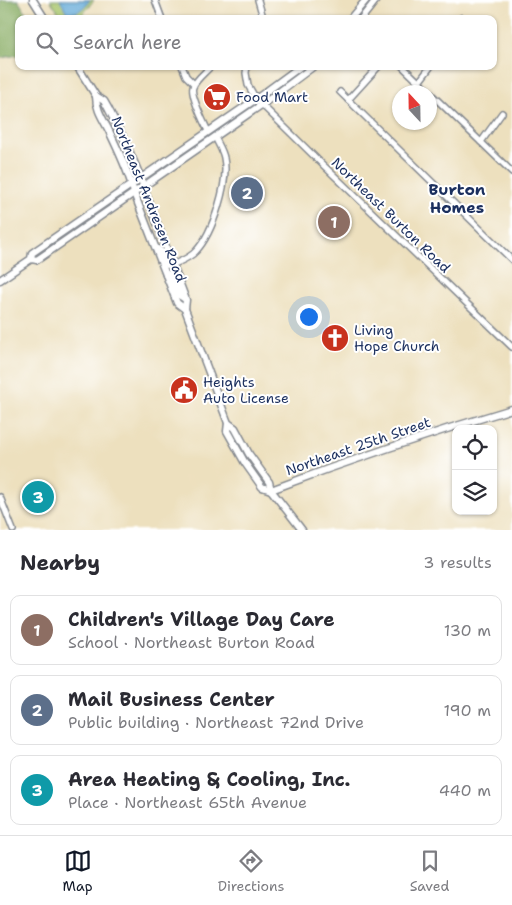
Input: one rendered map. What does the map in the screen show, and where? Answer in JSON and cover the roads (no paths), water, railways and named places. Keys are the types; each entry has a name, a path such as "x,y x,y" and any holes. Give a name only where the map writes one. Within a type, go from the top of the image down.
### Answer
{"main road":[{"path":"33,0 43,15"},
{"path":"353,15 366,0"},
{"path":"359,15 371,0"},
{"path":"364,15 376,0"},
{"name":"Northeast Andresen Road","path":"80,70 96,96 104,101 124,139 141,178 186,300 184,309"},
{"path":"31,259 32,252 295,70"},
{"path":"0,280 31,259 38,260 309,70"},
{"name":"Northeast Andresen Road","path":"96,96 96,106 115,142 177,303 184,309 228,423 227,431 240,456 262,487 270,490 302,530"},
{"path":"156,248 163,253 168,265 172,264"},
{"path":"166,274 171,275 179,295 186,300"},
{"name":"Northeast 25th Street","path":"270,490 435,432 512,409"}],"street":[{"path":"155,0 161,15"},
{"path":"258,0 262,15"},
{"path":"184,70 186,76 194,84"},
{"path":"208,70 194,84 192,89 208,131"},
{"path":"246,70 248,85 256,98"},
{"path":"348,100 375,70"},
{"path":"406,70 422,85"},
{"path":"419,82 428,70"},
{"path":"340,92 512,260"},
{"name":"Northeast Burton Road","path":"256,98 512,347"},
{"path":"437,101 512,172"},
{"path":"481,142 502,113"},
{"path":"172,264 185,259 197,250 218,208 222,194 225,163 223,153 215,137"},
{"path":"0,497 14,530"}],"water":[{"path":"60,0 90,0 80,10 74,13 67,13"}],"place":[{"name":"Food Mart","path":"217,97"},
{"name":"Mail Business Center","path":"247,193"},
{"name":"Children's Village Day Care","path":"334,222"},
{"name":"Living Hope Church","path":"335,338"},
{"name":"Heights Auto License","path":"184,390"},
{"name":"Area Heating & Cooling, Inc.","path":"38,497"}],"district":[{"name":"Burton Homes","path":"457,198"}]}
